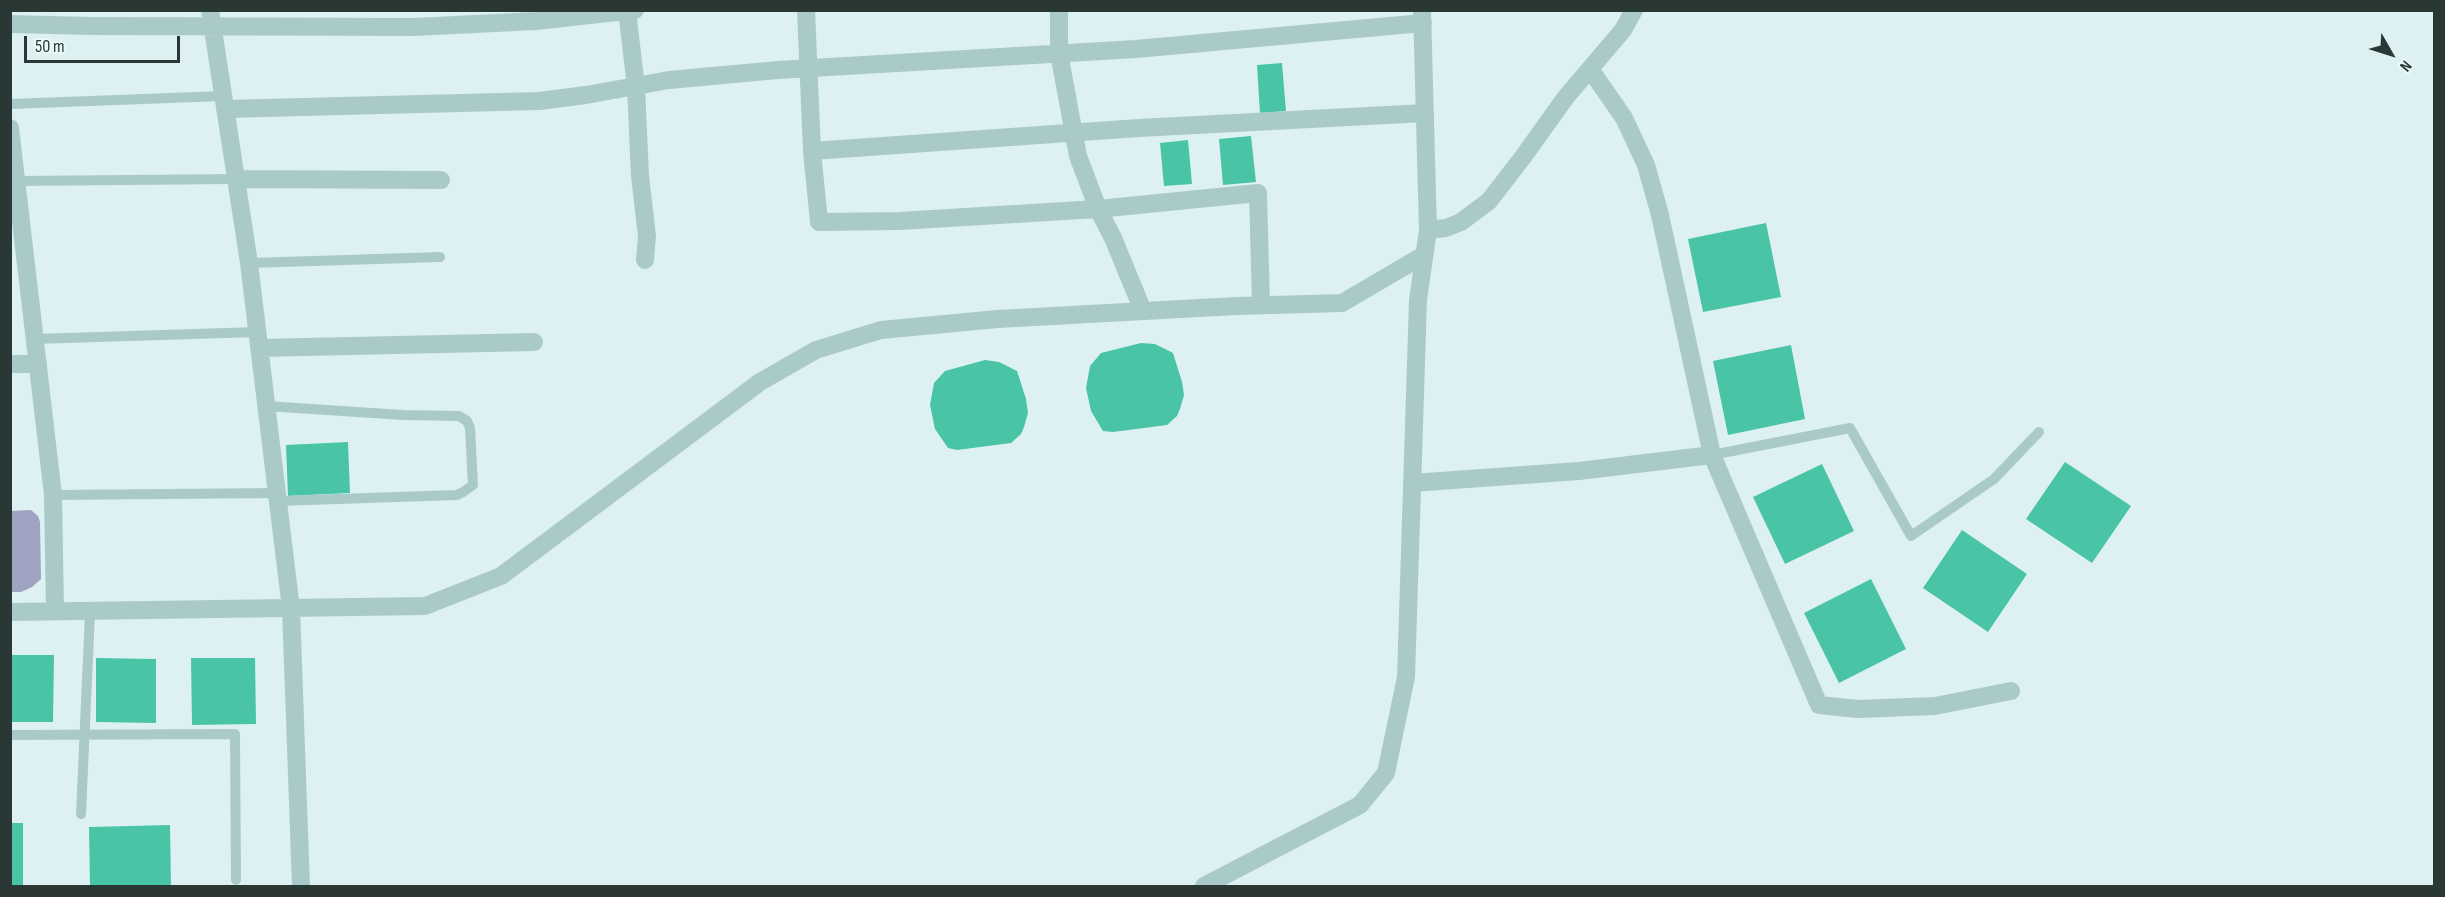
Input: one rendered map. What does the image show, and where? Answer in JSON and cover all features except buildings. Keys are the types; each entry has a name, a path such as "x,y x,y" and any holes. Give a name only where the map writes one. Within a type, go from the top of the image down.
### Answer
{"street":[{"path":"806,10 812,151 819,222 899,221 1098,209 1258,194 1261,305"},
{"path":"1059,10 1059,53 1072,134 1085,178 1143,311"},
{"path":"1428,230 1446,228 1461,222 1489,201 1566,97 1623,30 1634,10"},
{"path":"10,24 92,27 211,18 415,27 536,21 631,11 640,176 647,236 645,260"},
{"path":"224,103 539,101 669,80 808,68 1136,49 1422,17 1428,230 1418,300 1406,677 1386,773 1360,805 1204,886"},
{"path":"211,18 249,263 291,609 301,886"},
{"path":"1590,69 1624,118 1646,165 1660,215 1712,455 1819,705 1858,709 1935,706 2011,691"},
{"path":"812,151 1255,121 1425,113"},
{"path":"10,128 17,181 15,213 38,364 52,495 55,611"},
{"path":"235,179 441,180"},
{"path":"10,612 425,606 501,576 760,382 816,350 881,330 998,319 1342,303 1424,255"},
{"path":"258,340 534,342"},
{"path":"10,364 38,364"},
{"path":"1412,483 1579,471 1712,455"}],"lane":[{"path":"10,104 224,103"},
{"path":"17,181 235,179"},
{"path":"249,263 440,257"},
{"path":"34,339 258,340"},
{"path":"52,495 277,497 457,495 473,485 470,428 467,421 459,416 403,415 266,405"},
{"path":"1712,455 1850,428 1911,536 1994,479 2039,432"},
{"path":"81,814 90,612"},
{"path":"10,735 236,735 236,880"}],"shaded area":[{"path":"31,510 38,516 40,522 41,579 32,587 21,592 11,592 11,511"}]}
